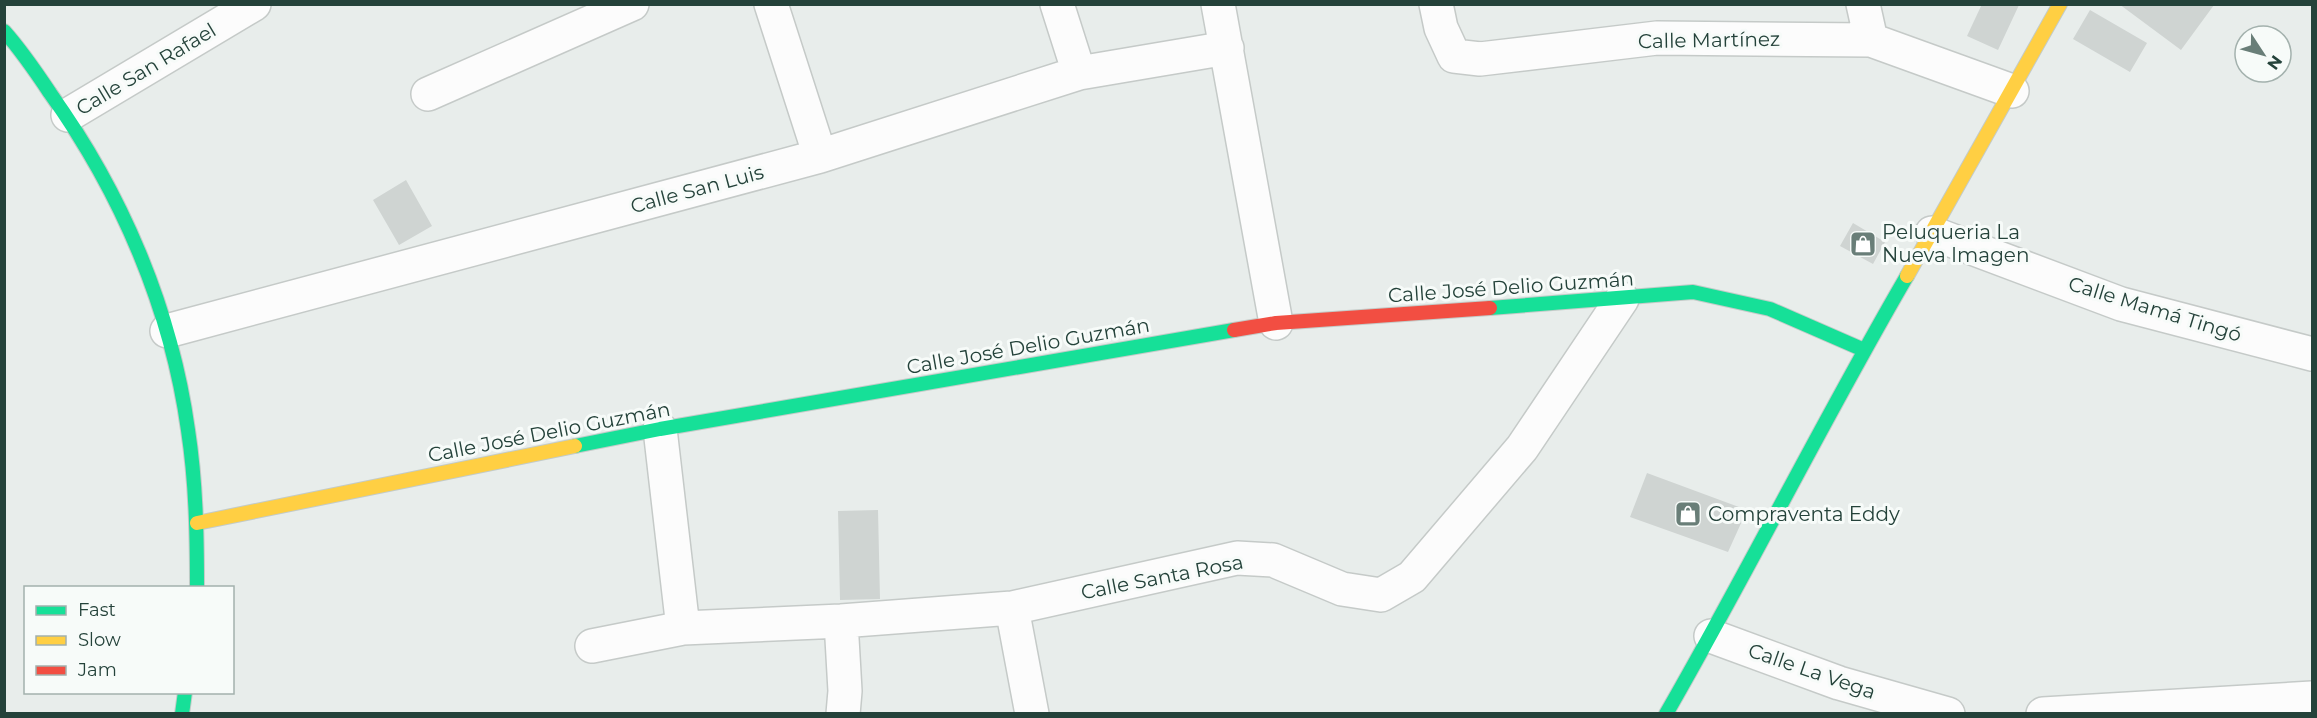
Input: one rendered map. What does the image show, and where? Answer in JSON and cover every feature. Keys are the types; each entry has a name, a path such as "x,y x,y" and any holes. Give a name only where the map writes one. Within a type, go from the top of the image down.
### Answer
{"street":[{"name":"Calle San Rafael","path":"68,115 254,4"},
{"path":"428,94 632,4"},
{"path":"771,4 820,156"},
{"path":"1057,4 1079,73"},
{"path":"1218,4 1276,323"},
{"name":"Calle Martínez","path":"1436,4 1441,28 1454,56 1480,59 1657,38 1871,40 2012,91"},
{"path":"1863,4 1871,40"},
{"path":"1666,714 1711,636 1864,350 2060,4"},
{"path":"4,31 68,115 108,184 141,256 167,331 188,426 197,523 197,586"},
{"name":"Calle San Luis","path":"167,331 820,156 1079,73 1227,48"},
{"name":"Calle Mamá Tingó","path":"1932,233 2121,304 2313,354"},
{"name":"Calle José Delio Guzmán","path":"197,523 660,429 1276,323 1622,300 1693,292 1770,309 1864,350"},
{"name":"Calle Santa Rosa","path":"592,646 683,628 841,621 1012,608 1236,558 1273,560 1342,589 1381,595 1412,577 1522,448 1622,300"},
{"path":"660,429 683,628"},
{"path":"1012,608 1032,714"},
{"path":"841,621 845,691 843,714"},
{"name":"Calle La Vega","path":"1711,636 1839,683 1947,714"},
{"path":"182,714 185,694"},
{"path":"2043,714 2313,698"}],"building":[{"path":"1982,4 2019,5 1998,50 1967,36"},
{"path":"2119,4 2212,4 2214,5 2181,50"},
{"path":"2090,10 2147,43 2130,72 2073,39"},
{"path":"406,180 432,226 399,245 373,200"},
{"name":"Peluqueria La Nueva Imagen","path":"1853,223 1885,242 1873,264 1840,246"},
{"name":"Compraventa Eddy","path":"1647,473 1747,510 1728,552 1630,517"},
{"path":"878,510 880,599 840,600 838,511"}],"traffic: fast":[{"path":"4,31 76,131 99,170 120,211 156,296 180,385 188,430 196,509 197,586"},
{"path":"1666,714 1907,276"},
{"path":"1490,308 1693,292 1770,309 1864,350"},
{"path":"575,446 660,429 1234,330"},
{"path":"182,714 185,694"}],"traffic: slow":[{"path":"1907,276 2060,4"},
{"path":"197,523 575,446"}],"traffic: jam":[{"path":"1234,330 1276,323 1490,308"}],"place":[{"name":"Peluqueria La Nueva Imagen","path":"1863,244"},
{"name":"Compraventa Eddy","path":"1688,514"}]}
